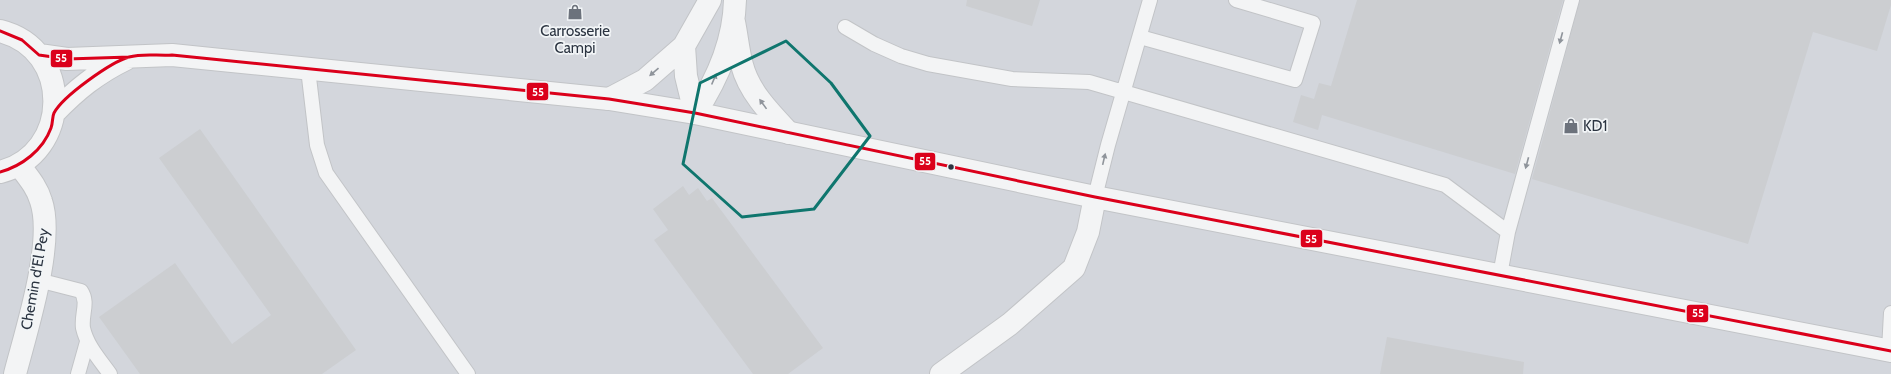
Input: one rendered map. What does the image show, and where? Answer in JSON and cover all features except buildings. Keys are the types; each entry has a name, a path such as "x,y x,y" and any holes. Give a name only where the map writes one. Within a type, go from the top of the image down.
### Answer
{"street":[{"path":"609,99 645,80 684,46 710,0"},
{"path":"735,0 734,22 742,65 752,89 769,112 790,133"},
{"path":"695,113 710,88 724,54 734,22"},
{"path":"0,31 22,40 39,55 52,77 56,102 52,127 39,149 10,169"},
{"path":"684,46 686,76 695,113"},
{"path":"39,55 67,59 172,55 609,99 695,113 1095,197 1890,350"},
{"path":"54,113 73,92 110,66 128,57"},
{"name":"Chemin d'El Pey","path":"10,169 35,185 42,202 46,223 45,241 38,280 15,374"},
{"path":"941,374 1010,324 1074,268 1088,232 1095,197"}],"lane":[{"path":"1095,197 1108,145 1150,0"},
{"path":"1140,37 1295,80 1313,23 1236,0"},
{"path":"1500,276 1508,232 1572,0"},
{"path":"845,27 874,44 901,56 928,64 1012,79 1089,82 1445,185 1508,232"},
{"path":"308,69 317,145 326,173 468,374"},
{"path":"38,280 81,291 85,302 82,318 87,342 110,374"},
{"path":"1890,350 1891,313"},
{"path":"78,374 87,342"}],"highlighted area":[{"path":"786,41 831,83 870,136 814,209 742,217 683,164 700,83"}],"shaded area":[{"path":"0,0 1891,0 1891,374 0,374"}],"transit line":[{"name":"55","path":"0,31 22,40 39,55 67,59 130,57"},
{"name":"55","path":"0,172 16,166 37,150 47,136 52,126 53,115 59,106 88,80 111,65 129,57 145,55 172,55 609,99 695,113 1095,197 1891,351"}],"place":[{"name":"Carrosserie Campi","path":"575,12"},
{"name":"KD1","path":"1571,126"}]}
